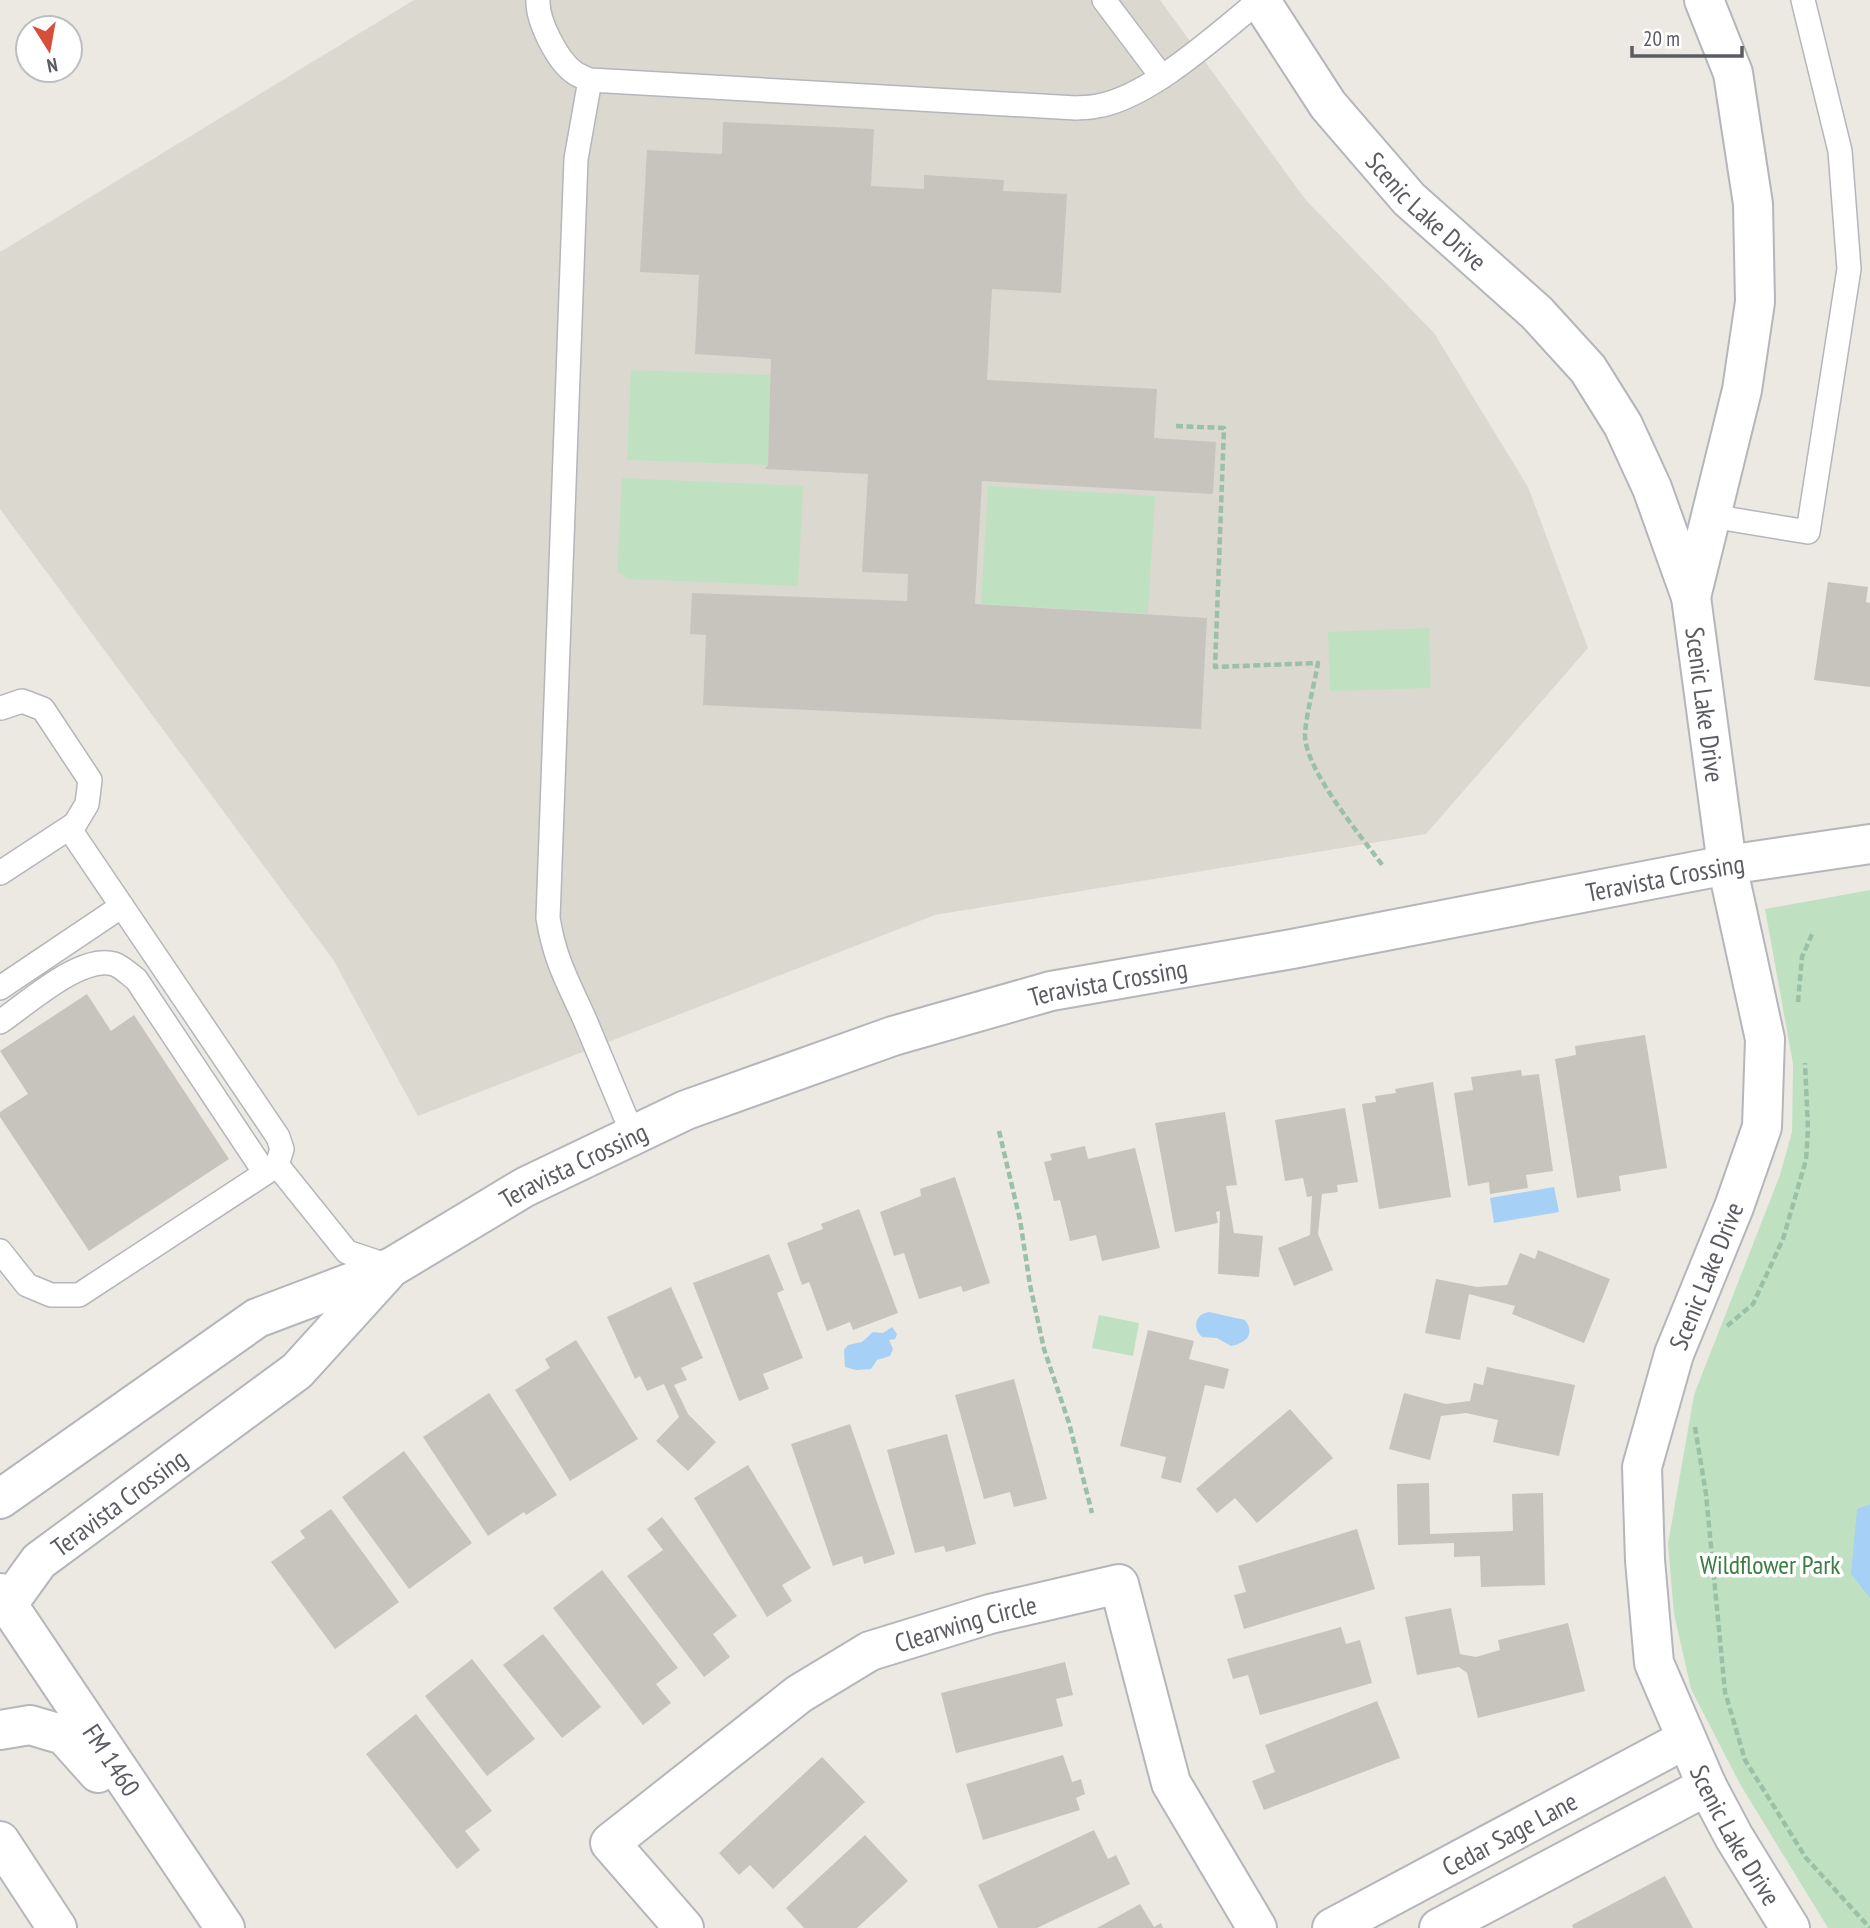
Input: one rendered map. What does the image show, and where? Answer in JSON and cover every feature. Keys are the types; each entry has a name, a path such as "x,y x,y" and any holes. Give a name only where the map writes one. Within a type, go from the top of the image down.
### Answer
{"street":[{"name":"Scenic Lake Drive","path":"1260,0 1328,105 1409,199 1537,313 1588,369 1623,425 1652,488 1691,597 1727,865 1765,1039 1762,1128 1734,1206 1674,1354 1643,1467 1644,1560 1654,1663 1707,1786 1734,1837 1790,1928"},
{"name":"Scenic Lake Drive","path":"1691,597 1742,390 1755,302 1753,204 1733,73 1704,0"},
{"name":"Teravista Crossing","path":"0,1499 257,1318 392,1267 526,1187 686,1110 894,1036 1051,991 1292,950 1727,865 1870,844"},
{"name":"Teravista Crossing","path":"4,1598 39,1562 297,1371 392,1267"},
{"name":"Clearwing Circle","path":"684,1928 610,1843 788,1702 870,1651 990,1614 1119,1584 1171,1783 1257,1928"},
{"name":"FM 1460","path":"4,1598 225,1928"},
{"path":"0,1730 30,1725 64,1735 189,1873"},
{"name":"Cedar Sage Lane","path":"1332,1928 1686,1739"},
{"name":"Cedar Sage Lane","path":"1439,1928 1707,1786"},
{"path":"0,1842 57,1928"}],"lane":[{"path":"538,0 537,14 557,52 573,72 590,80 1076,108 1115,101 1162,77 1260,0"},
{"path":"1104,0 1162,77"},
{"path":"1711,516 1808,532 1849,269 1840,151 1803,0"},
{"path":"590,80 576,159 548,918 552,945 561,971 584,1018 633,1135"},
{"path":"0,873 75,824 87,804 90,779 43,709 22,701 1,708"},
{"path":"0,1251 27,1284 51,1295 79,1295 271,1169 282,1149 278,1137 69,828"},
{"path":"0,988 122,906"},
{"path":"0,1022 68,973 92,963 115,964 136,979 271,1169 347,1252 392,1267"}],"path":[{"path":"1176,426 1224,428 1216,667 1318,663 1305,735 1313,764 1335,800 1383,866"},
{"path":"1798,1013 1802,957 1813,932"},
{"path":"1723,1329 1753,1304 1783,1238 1806,1160 1808,1129 1804,1054"},
{"path":"999,1131 1020,1220 1044,1349 1069,1423 1092,1513"},
{"path":"1695,1418 1706,1494 1725,1692 1745,1760 1806,1857 1870,1928"}],"shaded area":[{"path":"414,0 1160,0 1305,199 1434,333 1528,487 1588,648 1426,834 935,915 418,1116 334,961 0,509 0,252"}],"green space":[{"path":"631,370 772,375 768,465 627,460"},
{"path":"622,478 803,486 798,586 627,579 617,571"},
{"path":"988,486 1155,496 1148,614 981,604"},
{"path":"1429,628 1431,688 1330,691 1328,632"},
{"name":"Wildflower Park","path":"1870,890 1870,1928 1828,1928 1740,1784 1691,1689 1674,1614 1668,1544 1694,1395 1780,1175 1792,1132 1793,1064 1765,909"},
{"path":"1099,1315 1139,1323 1133,1356 1092,1348"}],"water":[{"path":"1554,1187 1559,1212 1494,1223 1490,1198"},
{"path":"1209,1312 1245,1320 1249,1330 1247,1338 1231,1346 1217,1338 1202,1337 1196,1322 1201,1315"},
{"path":"892,1327 897,1334 895,1339 889,1340 893,1349 890,1356 877,1360 871,1369 856,1370 845,1367 844,1350 848,1345 862,1342 873,1332 883,1333"},
{"path":"1870,1504 1870,1598 1851,1574 1857,1509"}],"building":[{"path":"723,122 874,129 871,186 924,189 924,175 1004,180 1003,191 1067,194 1061,293 992,289 987,380 1157,389 1154,438 1216,442 1213,494 982,481 975,604 1207,618 1201,729 703,705 706,635 690,634 692,593 907,601 908,574 862,572 868,474 765,469 768,465 771,359 695,354 699,275 640,272 647,150 722,154"},
{"path":"1828,582 1868,587 1866,602 1870,603 1870,687 1814,680"},
{"path":"87,994 111,1031 134,1015 229,1159 89,1251 0,1117 0,1112 28,1094 0,1051"},
{"path":"1645,1035 1667,1168 1619,1176 1621,1191 1577,1198 1555,1059 1576,1055 1575,1046"},
{"path":"1521,1070 1522,1076 1539,1074 1553,1171 1526,1175 1528,1188 1490,1194 1489,1182 1468,1186 1454,1093 1473,1090 1471,1077"},
{"path":"1433,1082 1451,1197 1379,1209 1362,1104 1376,1102 1375,1096 1396,1093 1395,1089"},
{"path":"1345,1108 1358,1182 1337,1185 1338,1192 1322,1194 1318,1234 1333,1270 1294,1286 1278,1248 1310,1235 1312,1196 1307,1197 1303,1178 1285,1181 1275,1120"},
{"path":"1225,1112 1237,1185 1226,1186 1234,1233 1263,1236 1259,1277 1218,1274 1220,1211 1216,1212 1218,1223 1175,1232 1155,1123"},
{"path":"1085,1146 1088,1159 1135,1148 1160,1248 1102,1261 1096,1235 1070,1241 1060,1200 1054,1201 1044,1162 1052,1160 1050,1154"},
{"path":"955,1177 990,1283 963,1292 961,1286 919,1299 904,1253 894,1256 880,1212 921,1196 920,1189"},
{"path":"859,1209 898,1313 853,1330 850,1322 827,1331 809,1282 802,1285 787,1243 823,1229 821,1224"},
{"path":"1538,1250 1610,1279 1584,1343 1512,1314 1515,1306 1469,1294 1460,1340 1425,1333 1436,1279 1477,1287 1507,1285 1520,1253 1535,1259"},
{"path":"769,1254 784,1290 777,1293 803,1358 763,1374 769,1389 739,1401 693,1283"},
{"path":"671,1287 703,1358 681,1368 687,1380 674,1385 688,1414 716,1442 688,1471 656,1441 679,1417 664,1384 647,1391 640,1376 635,1379 607,1317"},
{"path":"1148,1330 1194,1341 1189,1359 1229,1369 1224,1389 1205,1385 1181,1483 1161,1478 1166,1457 1120,1446"},
{"path":"576,1340 638,1439 570,1481 515,1390 550,1368 545,1359"},
{"path":"1487,1367 1575,1385 1559,1456 1493,1442 1498,1420 1466,1413 1441,1416 1430,1460 1389,1449 1404,1393 1446,1404 1470,1401 1474,1383 1483,1385"},
{"path":"1014,1379 1047,1499 1014,1507 1010,1492 984,1499 955,1395"},
{"path":"489,1393 557,1495 526,1515 524,1512 488,1536 423,1437"},
{"path":"1290,1409 1333,1458 1257,1523 1235,1498 1217,1513 1196,1489"},
{"path":"850,1424 895,1554 864,1564 862,1556 833,1566 791,1444"},
{"path":"947,1434 976,1544 946,1552 944,1546 915,1553 887,1450"},
{"path":"404,1451 472,1543 409,1589 342,1497"},
{"path":"748,1465 811,1568 782,1585 792,1601 767,1617 694,1498"},
{"path":"1429,1483 1430,1534 1513,1531 1512,1494 1543,1493 1545,1585 1481,1587 1480,1556 1454,1557 1454,1543 1398,1545 1397,1484"},
{"path":"331,1509 399,1602 335,1649 271,1562 305,1538 300,1531"},
{"path":"662,1517 737,1616 713,1634 730,1657 704,1677 627,1576 663,1550 647,1529"},
{"path":"1357,1529 1375,1589 1244,1629 1234,1595 1246,1592 1238,1566"},
{"path":"602,1570 678,1668 656,1684 671,1703 643,1725 553,1608"},
{"path":"1451,1608 1460,1654 1476,1657 1500,1650 1498,1640 1568,1623 1585,1691 1478,1718 1467,1673 1459,1667 1417,1675 1405,1617"},
{"path":"1341,1627 1346,1644 1360,1640 1372,1683 1260,1715 1248,1675 1233,1679 1227,1659"},
{"path":"543,1634 601,1707 562,1738 503,1665"},
{"path":"472,1659 535,1739 487,1776 425,1696"},
{"path":"1065,1662 1073,1695 1056,1699 1063,1726 956,1753 941,1693"},
{"path":"1377,1701 1400,1758 1264,1810 1252,1781 1275,1772 1265,1745"},
{"path":"416,1714 492,1811 465,1831 480,1850 457,1869 366,1754"},
{"path":"1063,1755 1072,1782 1081,1779 1085,1794 1076,1798 1080,1810 983,1840 966,1784"},
{"path":"822,1757 865,1802 773,1889 750,1865 739,1875 719,1853"},
{"path":"1094,1830 1108,1859 1116,1855 1130,1884 1037,1928 998,1928 978,1885"},
{"path":"865,1835 908,1881 857,1928 804,1928 786,1908"},
{"path":"1665,1876 1693,1928 1573,1928 1572,1925"},
{"path":"1140,1904 1154,1927 1161,1923 1163,1928 1097,1928"}]}
